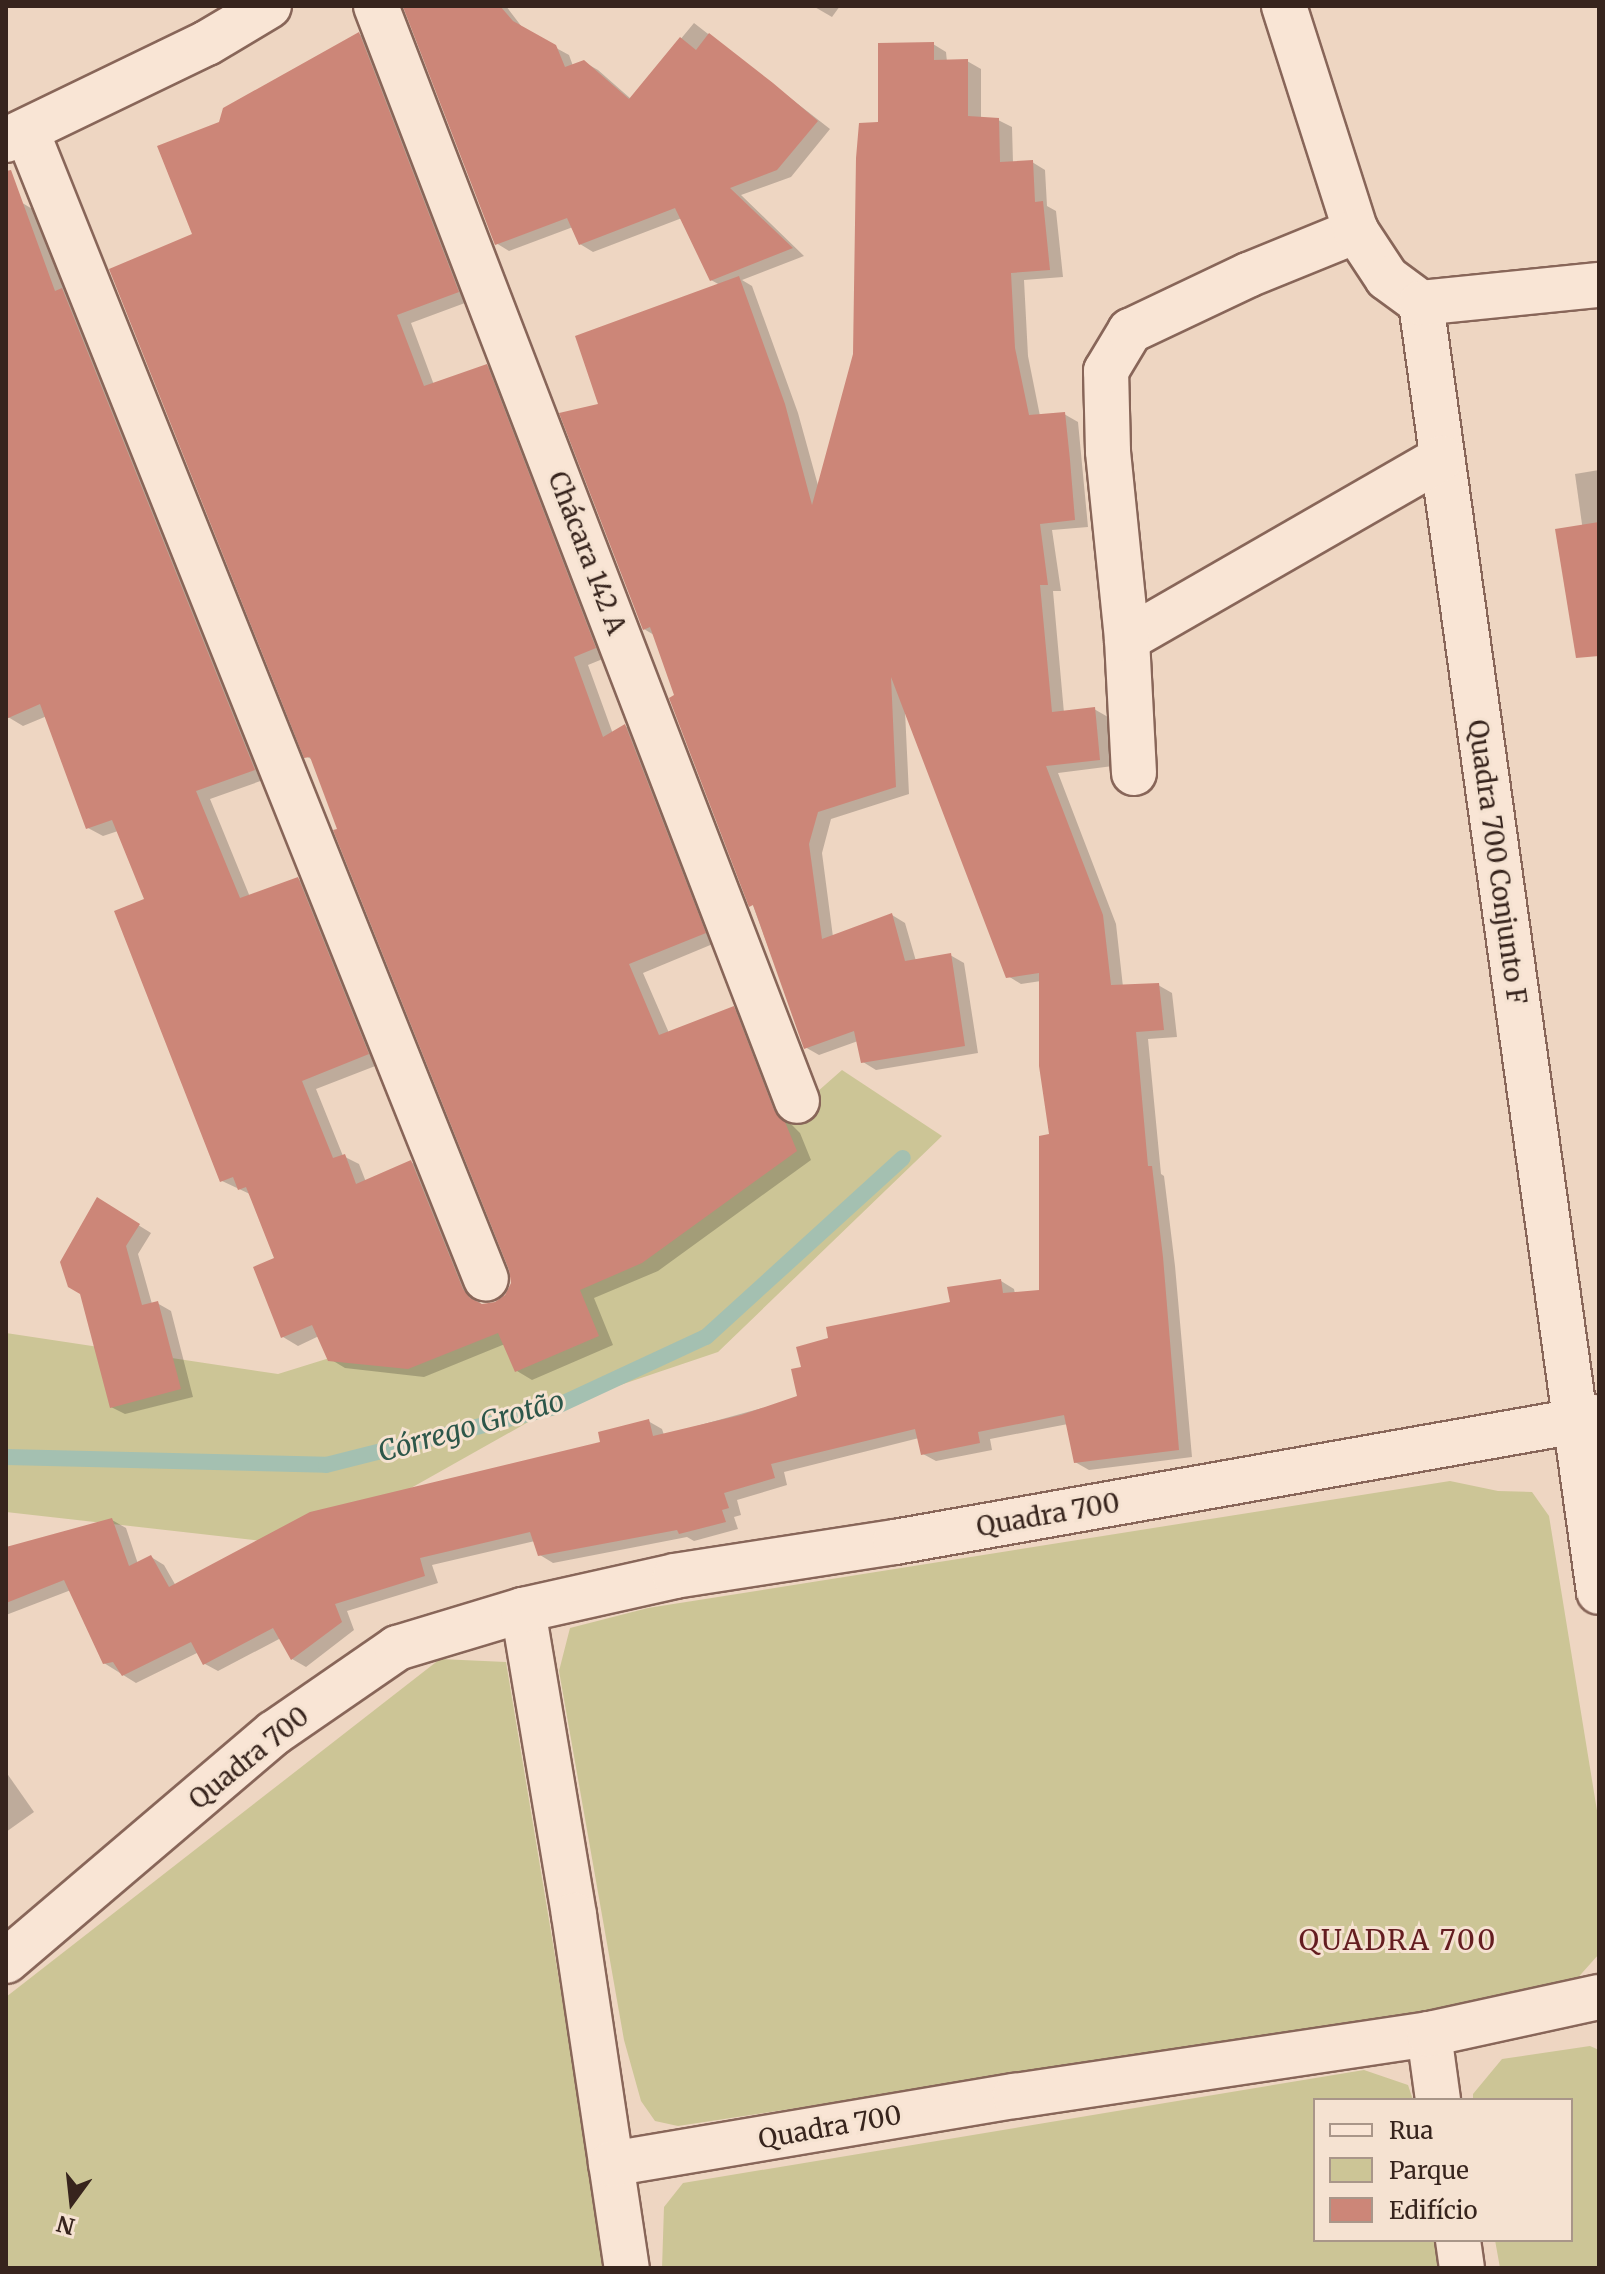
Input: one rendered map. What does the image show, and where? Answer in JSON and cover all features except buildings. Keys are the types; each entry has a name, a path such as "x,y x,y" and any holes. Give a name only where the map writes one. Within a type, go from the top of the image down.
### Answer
{"street":[{"path":"269,6 207,43 16,136 486,1279"},
{"name":"Chácara 142 A","path":"376,6 797,1101"},
{"path":"1284,6 1356,231 1387,278 1421,303 1599,285"},
{"path":"1134,773 1127,639 1108,451 1106,371 1130,331 1248,275 1356,231"},
{"name":"Quadra 700 Conjunto F","path":"1421,303 1586,1419 1599,1592"},
{"path":"1127,639 1442,458"},
{"name":"Quadra 700","path":"6,1961 274,1733 397,1648 523,1610 675,1576 895,1542 1586,1419"},
{"path":"523,1610 574,1915 627,2268"},
{"name":"Quadra 700","path":"611,2164 1015,2096 1429,2034 1599,1997"},
{"path":"1429,2034 1438,2098"},
{"path":"1458,2242 1462,2268"}],"green space":[{"path":"842,1070 942,1136 718,1352 555,1407 308,1546 6,1512 6,1333 278,1374 616,1269"},
{"path":"1450,1481 1498,1491 1532,1492 1549,1516 1599,1823 1599,1954 1566,1991 678,2126 655,2121 641,2101 624,2040 559,1671 570,1628 648,1608"},
{"path":"440,1659 506,1662 607,2268 6,2268 6,1997"},
{"path":"1590,2046 1599,2050 1599,2268 1500,2268 1495,2242 1573,2242 1573,2098 1473,2098 1502,2059"},
{"path":"1364,2070 1408,2085 1412,2098 1313,2098 1313,2242 1439,2242 1443,2268 662,2268 664,2207 683,2183"}],"waterway":[{"name":"Córrego Grotão","path":"6,1457 326,1465 555,1407 706,1337 903,1158"}],"district":[{"name":"QUADRA 700","path":"1398,1940"}]}
